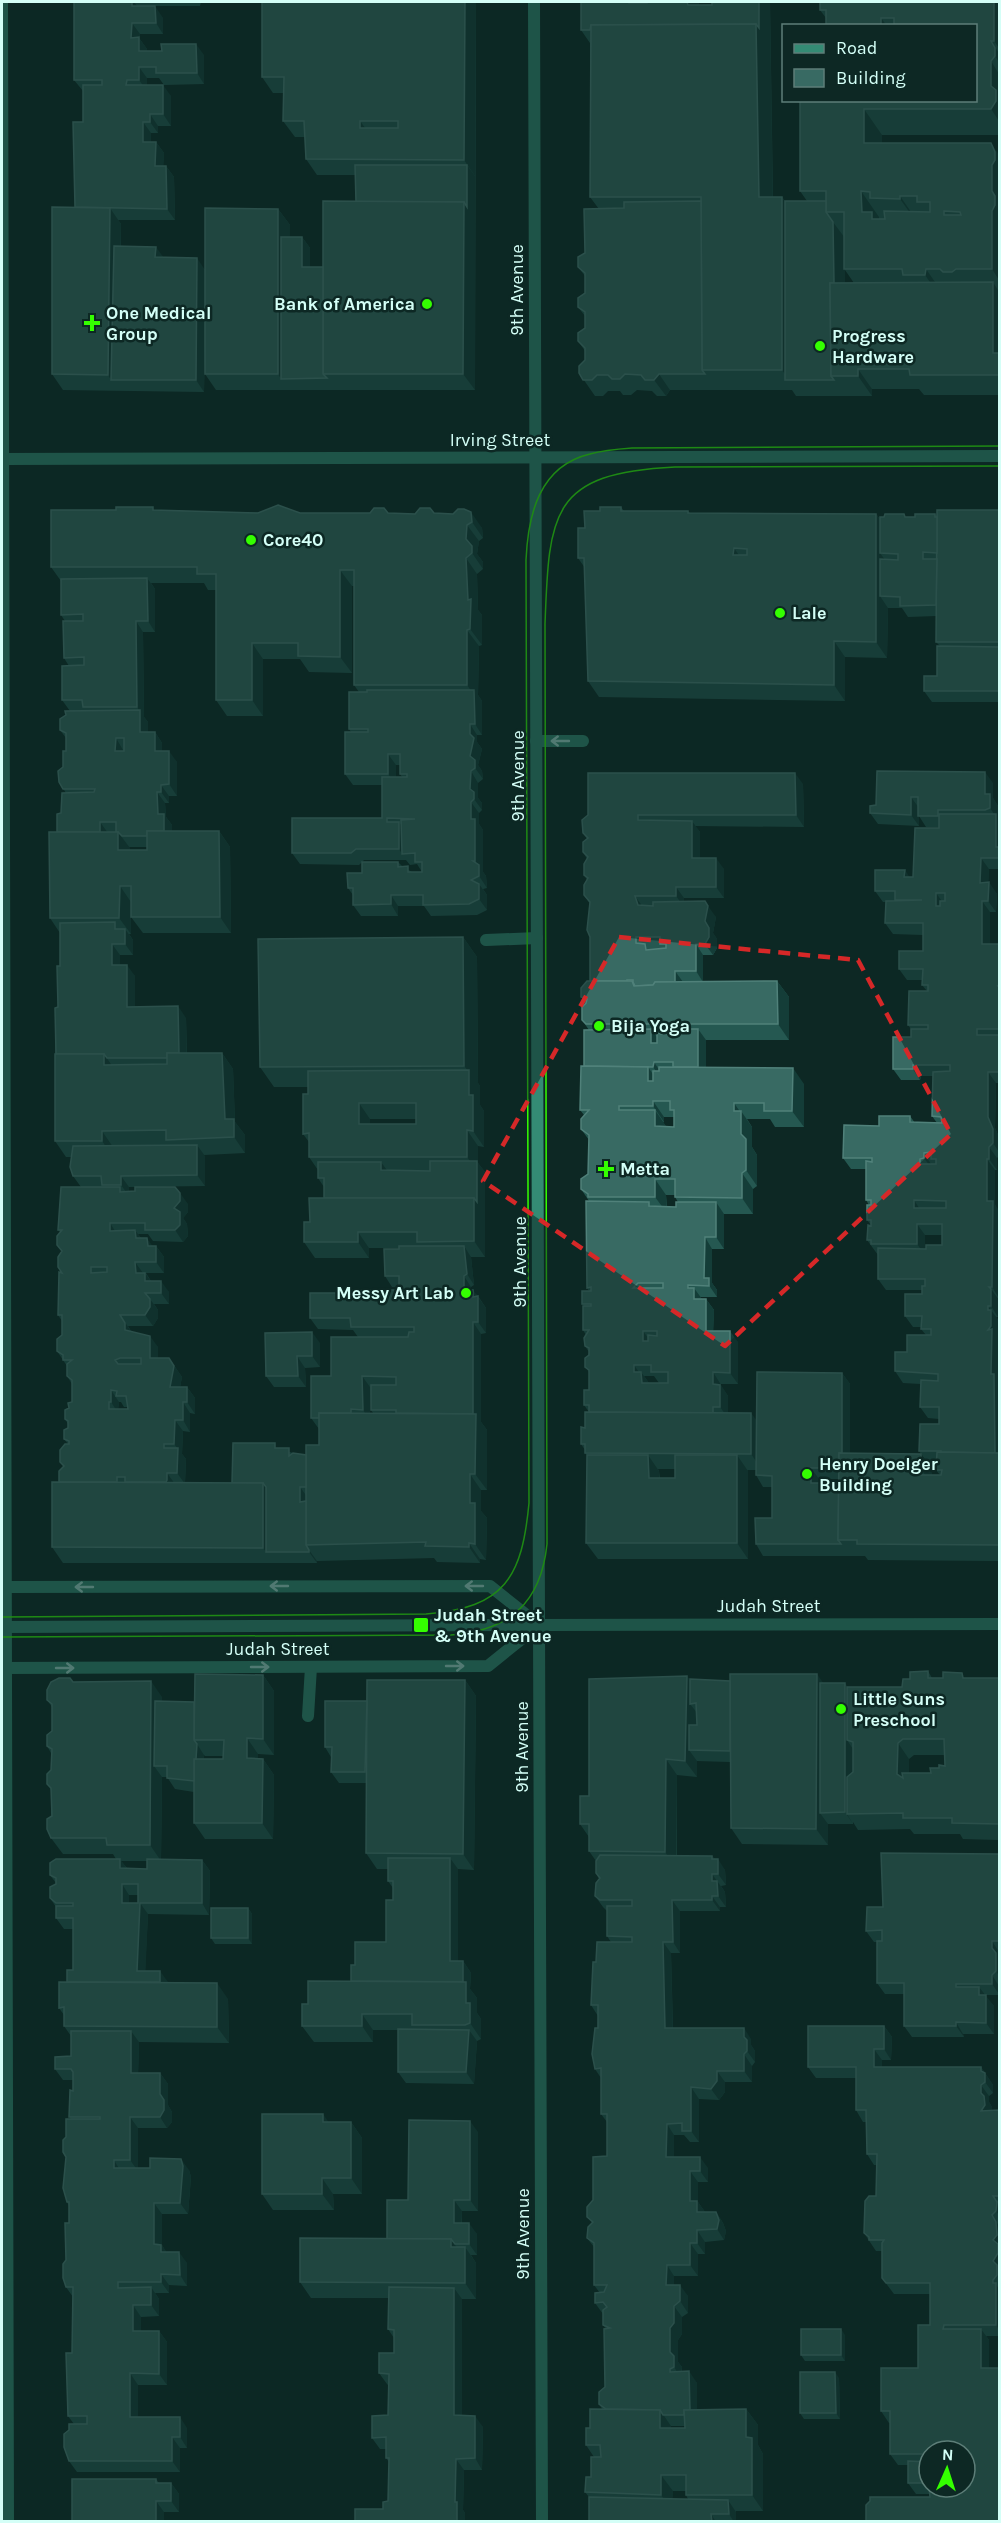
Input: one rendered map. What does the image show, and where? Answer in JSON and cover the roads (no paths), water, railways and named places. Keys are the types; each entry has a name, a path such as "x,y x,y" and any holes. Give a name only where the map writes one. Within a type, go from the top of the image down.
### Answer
{"street":[{"path":"2,2 4,1668 8,2522"},
{"name":"9th Avenue","path":"534,2 542,2522"},
{"name":"Irving Street","path":"2,459 999,456"},
{"path":"536,741 584,741"},
{"path":"486,939 537,938"},
{"path":"4,1587 490,1586 539,1625"},
{"name":"Judah Street","path":"4,1627 999,1624"},
{"name":"Judah Street","path":"4,1668 488,1666 539,1625"},
{"path":"308,1716 311,1667"}],"tram line":[{"path":"2,1617 426,1614 453,1611 474,1605 491,1596 504,1584 514,1569 521,1551 529,1503 526,560 530,526 540,495 548,481 559,469 573,460 616,449 1000,446"},
{"path":"2,1637 451,1635 472,1632 505,1620 529,1598 538,1583 547,1544 545,624 550,553 555,527 565,506 580,490 603,478 634,471 675,467 1000,466"}],"place":[{"name":"Bank of America","path":"427,304"},
{"name":"One Medical Group","path":"92,323"},
{"name":"Progress Hardware","path":"820,346"},
{"name":"Core40","path":"251,540"},
{"name":"Lale","path":"780,613"},
{"name":"Bija Yoga","path":"599,1026"},
{"name":"Metta","path":"606,1169"},
{"name":"Messy Art Lab","path":"466,1293"},
{"name":"Henry Doelger Building","path":"807,1474"},
{"name":"Judah Street & 9th Avenue","path":"421,1625"},
{"name":"Little Suns Preschool","path":"841,1709"}]}
